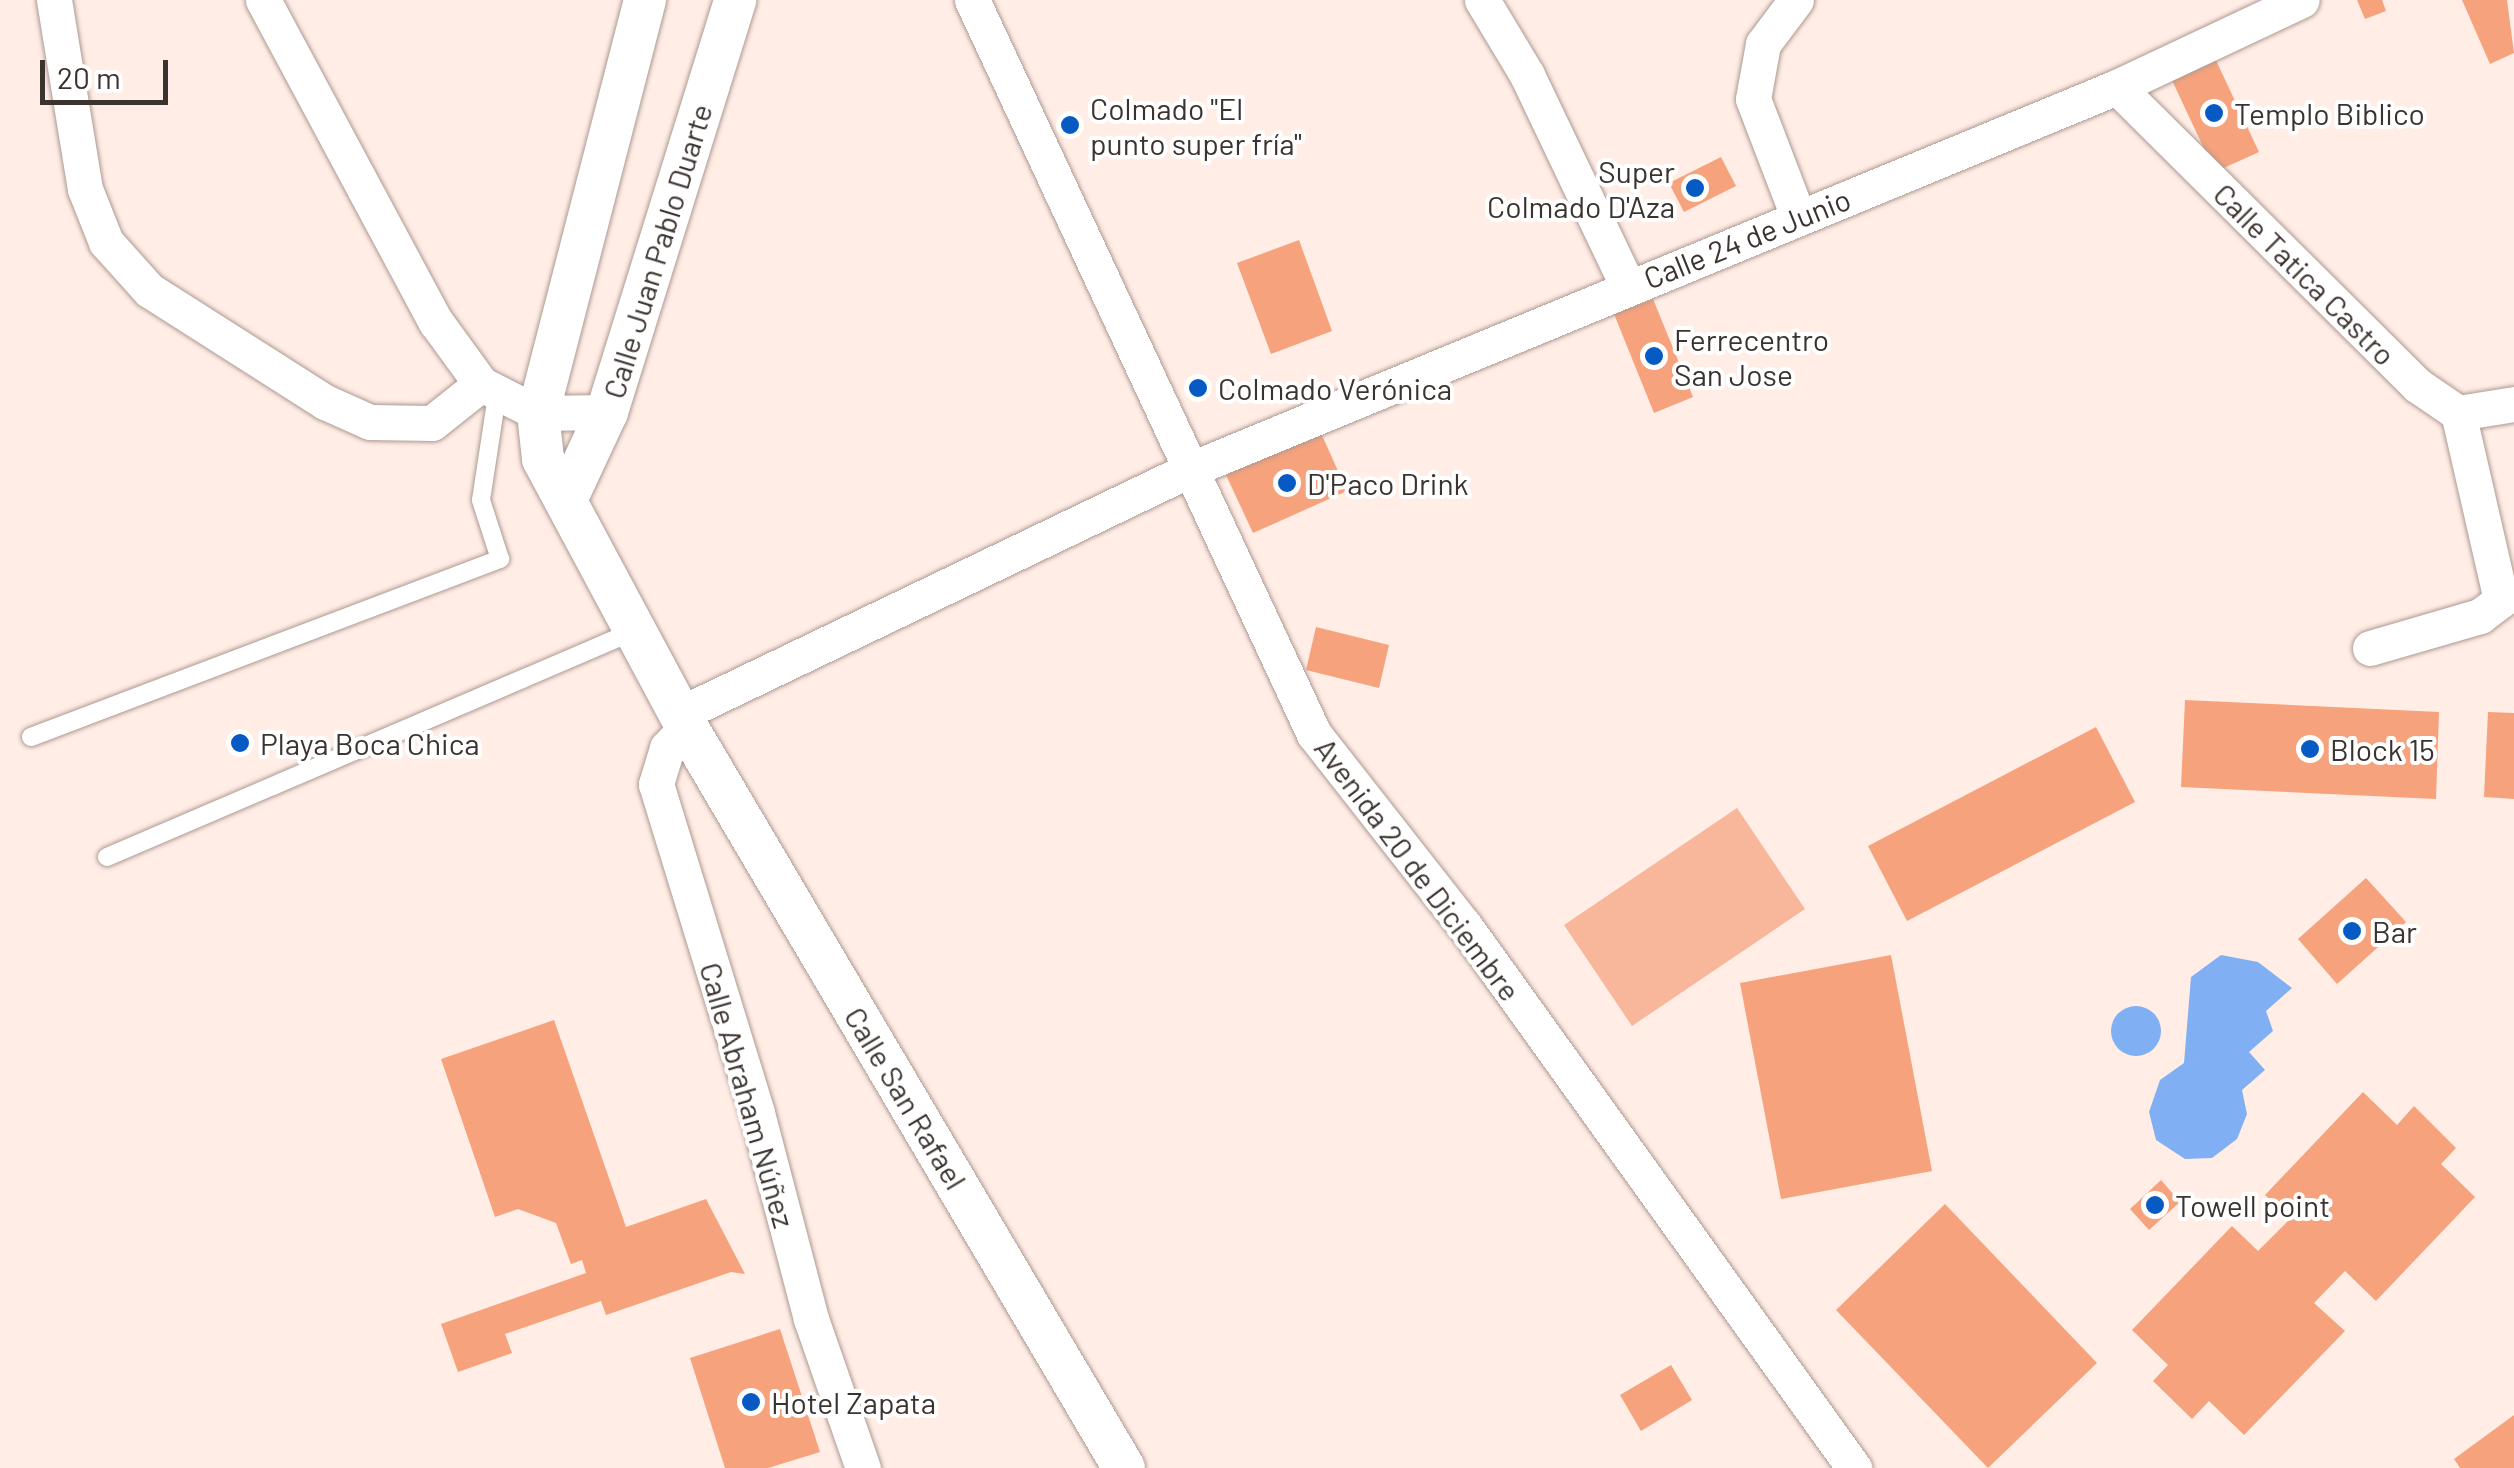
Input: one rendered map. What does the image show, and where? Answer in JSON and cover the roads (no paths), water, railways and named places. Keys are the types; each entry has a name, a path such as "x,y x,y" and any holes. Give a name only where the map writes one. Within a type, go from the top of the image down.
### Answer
{"street":[{"path":"54,0 85,189 106,242 149,290 326,402 370,422 432,422 489,390"},
{"path":"263,0 436,322 489,390 538,413 607,412"},
{"path":"645,0 538,413 544,460 567,498 632,632 683,721"},
{"name":"Calle Juan Pablo Duarte","path":"567,498 607,412 735,0"},
{"name":"Avenida 20 de Diciembre","path":"972,0 1314,734 1464,924 1854,1468"},
{"path":"1482,0 1527,75 1628,286"},
{"path":"1796,0 1763,44 1754,99 1798,216"},
{"path":"2221,39 2228,0"},
{"name":"Calle 24 de Junio","path":"683,721 1189,470 2117,87 2302,0"},
{"name":"Calle Tatica Castro","path":"2117,87 2417,385 2458,413"},
{"path":"2370,648 2480,616 2501,600 2458,413 2514,404"},
{"name":"Calle Abraham Núñez","path":"683,721 666,748 656,784 757,1113 811,1320 861,1467"},
{"name":"Calle San Rafael","path":"683,721 1124,1468"}],"lane":[{"path":"32,737 500,559 481,500 489,390"},
{"path":"107,857 632,632"}],"water":[{"path":"2221,955 2258,962 2292,988 2266,1011 2273,1031 2249,1052 2265,1070 2242,1090 2247,1114 2237,1139 2212,1158 2185,1159 2156,1140 2149,1112 2160,1080 2184,1063 2191,977"},
{"path":"2136,1006 2153,1014 2161,1031 2153,1048 2136,1056 2119,1048 2111,1031 2119,1014"}],"place":[{"name":"Templo Biblico","path":"2214,113"},
{"name":"Colmado \"El punto super fría\"","path":"1070,125"},
{"name":"Super Colmado D'Aza","path":"1695,188"},
{"name":"Ferrecentro San Jose","path":"1654,356"},
{"name":"Colmado Verónica","path":"1198,388"},
{"name":"D'Paco Drink","path":"1287,483"},
{"name":"Playa Boca Chica","path":"240,743"},
{"name":"Block 15","path":"2310,749"},
{"name":"Bar","path":"2352,931"},
{"name":"Towell point","path":"2155,1205"},
{"name":"Hotel Zapata","path":"751,1402"}]}
